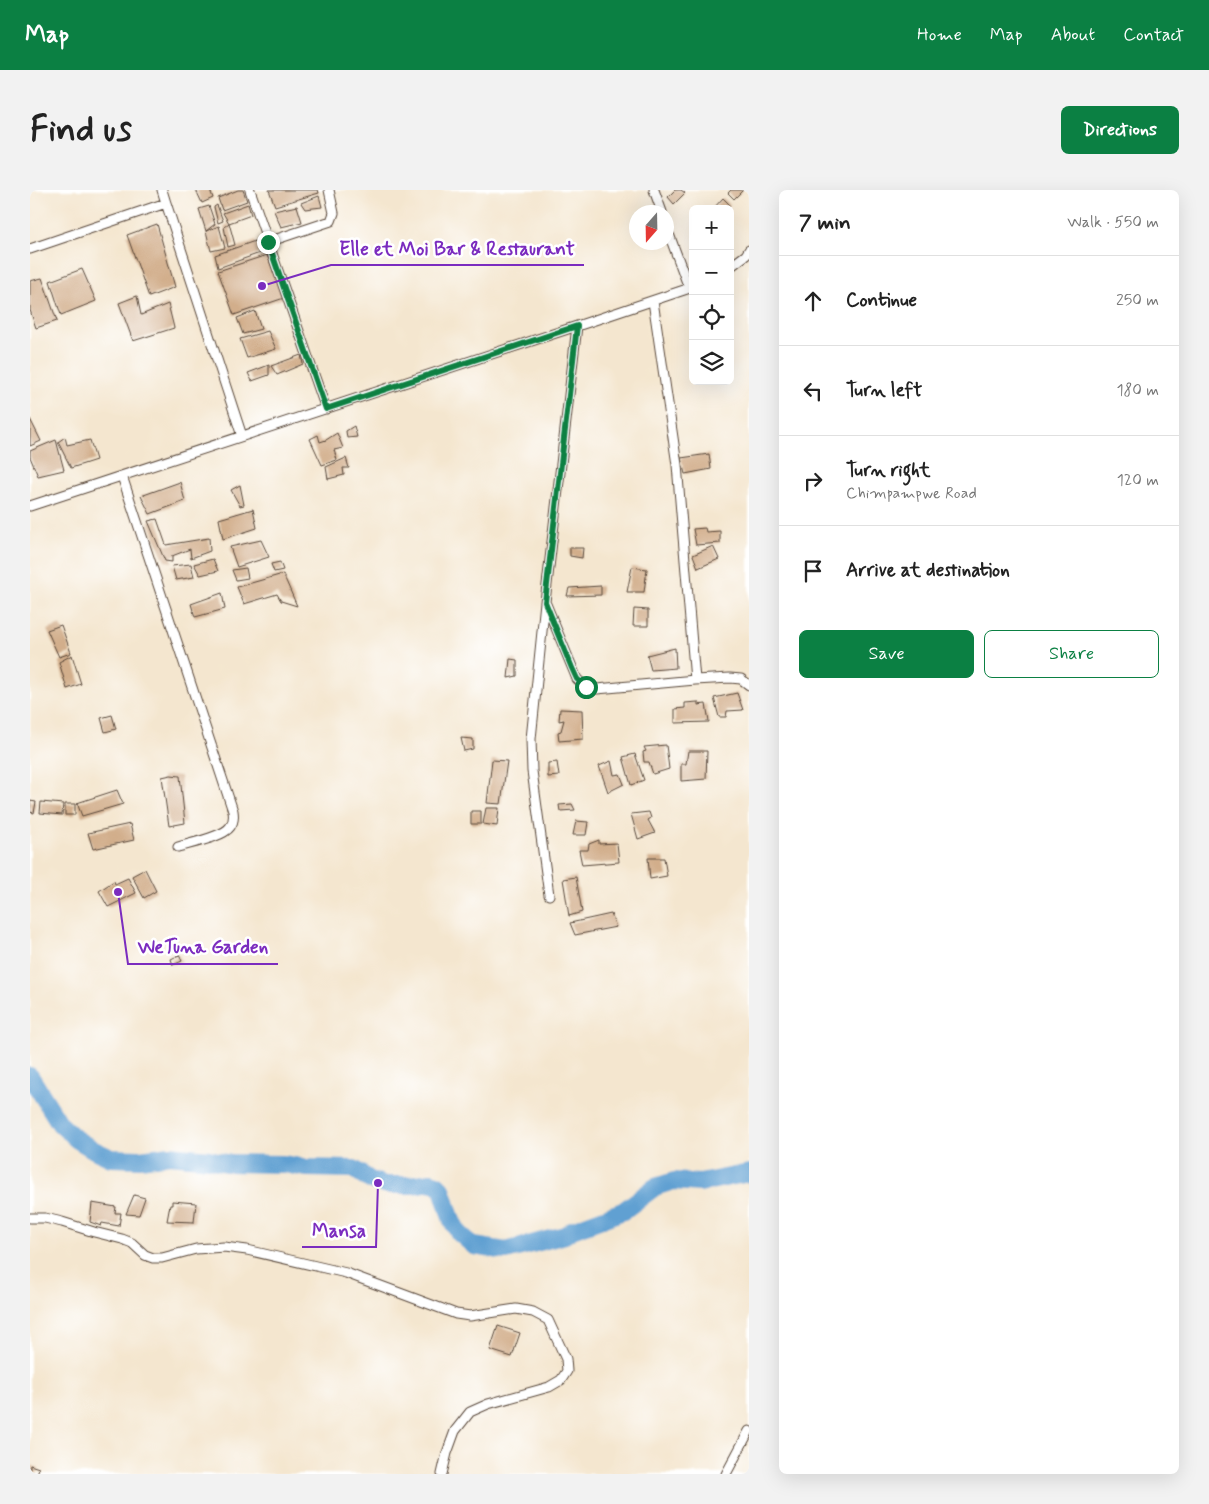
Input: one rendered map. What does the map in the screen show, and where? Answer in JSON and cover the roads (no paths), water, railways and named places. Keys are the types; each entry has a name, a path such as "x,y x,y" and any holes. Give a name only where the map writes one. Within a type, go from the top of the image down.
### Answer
{"street":[{"path":"162,190 242,436"},
{"path":"250,190 326,409"},
{"path":"268,242 332,221 334,213 329,190"},
{"path":"654,190 659,205"},
{"path":"30,249 166,203"},
{"path":"674,246 689,282"},
{"path":"734,264 748,255"},
{"path":"30,506 689,288"},
{"path":"652,301 677,465 696,680"},
{"path":"549,895 532,771 532,739 545,602 577,326"},
{"path":"122,476 233,811 234,819 230,828 221,834 178,847"},
{"path":"545,602 577,679 586,687 597,689 730,678 741,679 749,685"},
{"path":"30,1218 46,1218 122,1239 132,1243 145,1255 154,1258 162,1258 196,1249 224,1247 247,1250 346,1272 456,1314 470,1316 516,1310 533,1312 548,1320 566,1359 567,1371 561,1380 549,1387 488,1404 470,1412 455,1432 442,1474"},
{"path":"726,1474 749,1431"}],"waterway":[{"path":"30,1076 60,1124 76,1139 111,1158 140,1159 170,1155 209,1159 226,1163 284,1164 306,1168 354,1169 370,1180 386,1185 411,1185 431,1182 437,1184 442,1189 452,1221 459,1233 474,1246 506,1251 565,1235 572,1230 623,1211 655,1187 674,1181 700,1183 749,1173"}],"place":[{"name":"Elle et Moi Bar & Restaurant","path":"262,286"},
{"name":"WeTuna Garden","path":"118,892"},
{"name":"Mansa","path":"378,1183"}]}
